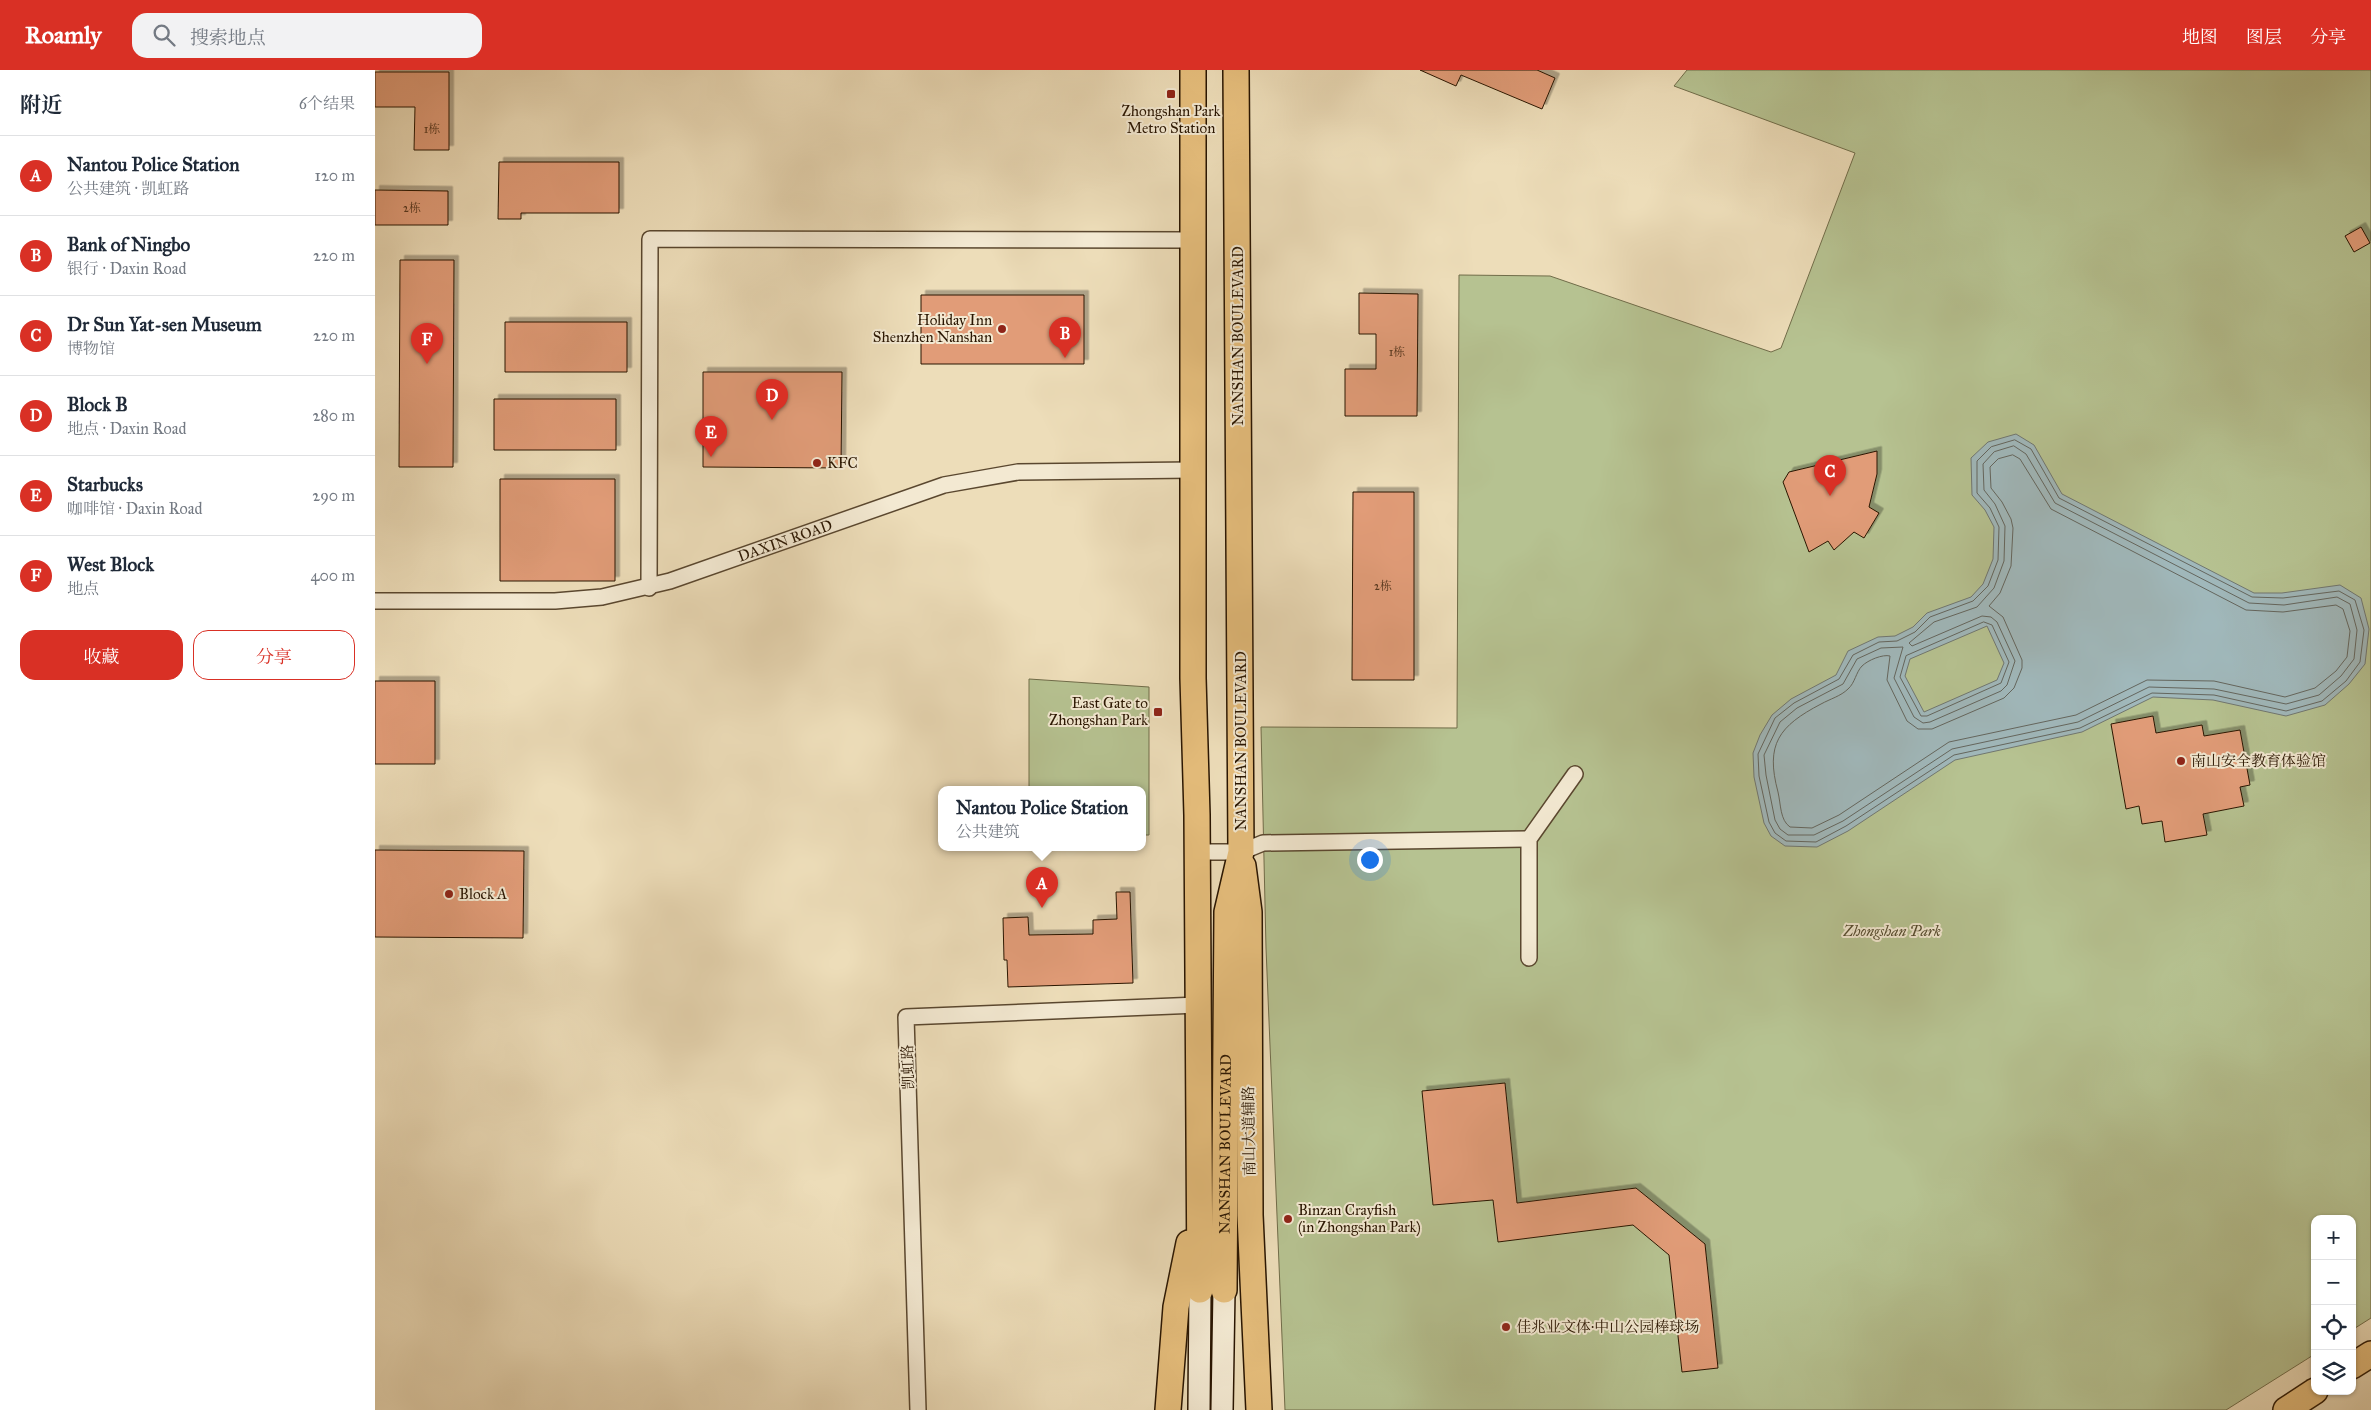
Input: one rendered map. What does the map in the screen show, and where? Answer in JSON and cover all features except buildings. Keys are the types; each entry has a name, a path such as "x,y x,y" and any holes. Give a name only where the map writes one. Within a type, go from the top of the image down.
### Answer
{"main road":[{"name":"NANSHAN BOULEVARD","path":"1193,70 1193,678 1197,852 1199,1186 1212,1290 1222,1410"},
{"name":"NANSHAN BOULEVARD","path":"1199,1410 1225,1186 1227,912 1241,852 1236,70"},
{"name":"南山大道辅路","path":"1241,852 1249,912 1250,1215 1259,1410"},
{"path":"1168,1410 1176,1307 1199,1186 1225,1186"},
{"path":"2356,1363 2371,1354"},
{"path":"2287,1410 2311,1394"}],"street":[{"path":"649,588 650,239 1193,240"},
{"name":"DAXIN ROAD","path":"375,601 579,600 649,588 944,485 1018,472 1193,470"},
{"path":"1529,958 1529,839 1575,774"},
{"path":"1197,852 1241,852 1263,843 1529,839"},
{"name":"凯虹路","path":"918,1410 906,1017 1198,1005"}],"green space":[{"name":"Zhongshan Park","path":"1687,70 2371,70 2371,1318 2356,1327 2356,1215 2311,1215 2311,1357 2226,1410 1285,1410 1266,948 1261,727 1457,728 1459,275 1550,276 1771,352 1781,348 1855,153 1674,86"},
{"path":"1029,679 1149,687 1149,835 1146,835 1146,786 1029,786"}],"water":[{"path":"2016,434 2034,445 2062,494 2254,593 2282,593 2340,585 2361,598 2369,629 2365,664 2349,684 2325,705 2286,716 2213,700 2153,697 2082,732 1955,760 1848,831 1817,847 1785,846 1771,836 1764,823 1754,777 1753,753 1760,735 1772,715 1791,699 1836,675 1848,651 1878,637 1895,636 1913,627 1927,613 1971,597 1983,584 1993,559 1994,527 1985,510 1972,495 1971,458 1988,442","holes":["1987,626 2004,663 1997,680 1924,712 1905,676 1910,659"]}],"place":[{"name":"Zhongshan Park Metro Station","path":"1171,94"},
{"name":"Holiday Inn Shenzhen Nanshan","path":"1002,329"},
{"name":"Bank of Ningbo","path":"1065,358"},
{"name":"West Block","path":"427,364"},
{"name":"Block B","path":"772,420"},
{"name":"Starbucks","path":"711,457"},
{"name":"KFC","path":"817,463"},
{"name":"Dr Sun Yat-sen Museum","path":"1830,496"},
{"name":"East Gate to Zhongshan Park","path":"1158,712"},
{"name":"南山安全教育体验馆","path":"2181,761"},
{"name":"Block A","path":"449,894"},
{"name":"Nantou Police Station","path":"1042,908"},
{"name":"Binzan Crayfish (in Zhongshan Park)","path":"1288,1219"},
{"name":"佳兆业文体·中山公园棒球场","path":"1506,1327"}]}
